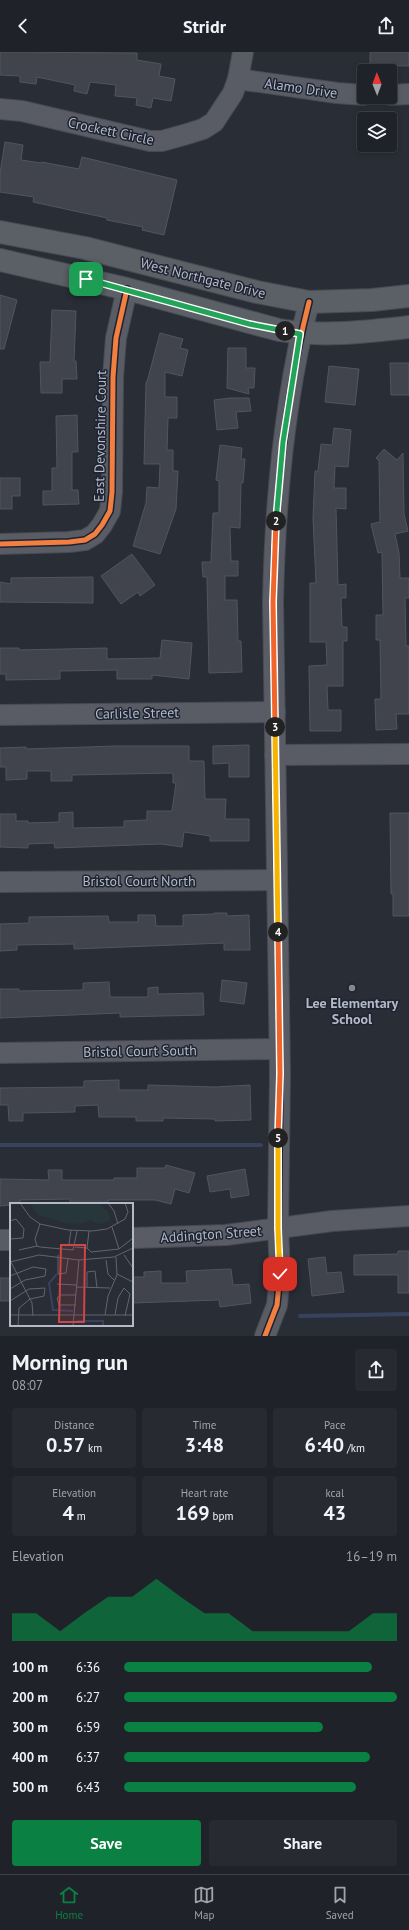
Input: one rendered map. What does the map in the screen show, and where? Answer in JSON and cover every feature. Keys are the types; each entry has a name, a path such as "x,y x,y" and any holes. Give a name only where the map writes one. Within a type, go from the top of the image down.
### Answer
{"main road":[{"name":"West Northgate Drive","path":"0,232 85,248 257,292 309,302 372,300 409,296"},
{"path":"0,260 127,289 249,324 300,334 339,334 409,327"}],"street":[{"name":"Crockett Circle","path":"0,108 22,111 150,141 162,141 203,129 214,122 233,93 238,79 243,52"},
{"name":"Alamo Drive","path":"238,79 357,94"},
{"path":"397,95 409,94"},
{"name":"East Devonshire Court","path":"0,544 28,544 85,540 95,534 110,511 112,492 112,377 116,338 127,289"},
{"path":"265,1336 277,1304 280,1289 278,1228 279,1049 273,602 277,498 283,442 300,334 309,302"},
{"name":"Carlisle Street","path":"0,715 275,712"},
{"path":"275,755 409,754"},
{"name":"Bristol Court North","path":"0,882 277,880"},
{"name":"Bristol Court South","path":"0,1052 279,1049"},
{"name":"Addington Street","path":"133,1238 207,1237 332,1221 409,1216"}],"building":[{"path":"0,52 137,53 137,60 161,64 159,76 175,79 171,101 153,98 151,108 136,105 137,98 115,96 116,85 90,82 87,94 74,91 75,85 37,77 36,84 20,82 20,76 0,75"},
{"path":"370,52 409,52 409,66 397,66 397,64 370,64"},
{"path":"5,142 23,145 21,160 42,162 79,169 82,157 177,180 164,235 142,230 143,227 33,202 34,197 0,192 0,173"},
{"path":"0,295 17,300 4,349 0,349"},
{"path":"52,310 76,311 74,361 76,361 77,379 62,379 62,393 41,393 40,362 50,362"},
{"path":"160,333 183,339 180,348 188,350 182,376 165,372 165,397 177,397 177,418 168,418 167,450 173,450 173,471 178,471 176,509 160,554 133,546 146,503 147,487 159,488 160,464 144,464 146,382"},
{"path":"228,348 246,348 246,368 255,368 254,388 248,388 249,394 227,388"},
{"path":"390,363 409,363 409,395 391,395"},
{"path":"329,366 359,369 355,405 325,402"},
{"path":"249,398 251,411 236,412 238,428 217,430 214,400"},
{"path":"77,415 78,452 72,452 72,490 78,490 79,504 43,505 43,491 52,491 52,468 57,468 56,416"},
{"path":"334,428 351,430 348,467 335,466 334,488 346,488 346,509 336,508 338,585 346,584 346,598 341,598 342,627 347,627 347,641 343,641 343,686 327,686 328,710 341,710 341,731 310,731 309,666 327,665 326,642 310,642 310,583 316,583 313,518 315,471 318,471 321,444 332,445"},
{"path":"220,445 242,448 241,459 245,459 243,483 241,483 240,528 230,527 231,561 238,561 238,576 225,576 225,600 237,600 238,641 241,641 242,672 209,673 207,577 203,577 202,562 211,562 213,513 219,513 219,481 216,480"},
{"path":"384,449 397,460 403,453 404,514 408,531 395,534 399,553 400,578 409,578 409,598 405,598 406,646 409,646 409,714 396,714 397,729 376,730 375,699 381,699 380,640 376,640 376,615 383,615 382,552 378,553 371,524 380,522 379,461 376,458"},
{"path":"0,478 20,478 20,496 12,496 12,509 0,509"},
{"path":"132,554 155,585 140,596 138,592 121,604 101,576"},
{"path":"93,577 93,603 0,602 0,582 11,584 11,578"},
{"path":"162,640 192,643 189,679 152,675 152,679 117,679 117,670 60,671 60,679 6,680 6,674 0,674 0,648 19,648 19,650 107,648 107,659 160,658"},
{"path":"249,745 249,777 229,777 229,763 213,764 213,746"},
{"path":"116,746 189,746 189,761 204,761 205,799 226,799 225,819 249,819 249,841 210,841 210,836 184,832 182,847 161,844 55,848 54,843 28,844 28,848 0,847 0,814 16,814 16,821 28,821 28,823 59,822 59,813 73,812 73,828 124,827 124,821 147,820 147,811 172,811 176,783 173,783 173,773 72,775 72,781 51,781 51,771 27,771 27,779 6,780 6,767 0,767 0,748 26,747 26,749"},
{"path":"390,813 409,813 409,916 393,916 393,894 391,894"},
{"path":"227,913 227,916 249,915 250,950 224,950 224,943 74,949 74,944 17,945 17,950 0,951 0,924 29,923 29,917 108,916 109,922 138,922 138,915 155,915 156,926 183,926 183,915"},
{"path":"222,980 247,983 244,1004 220,1001"},
{"path":"109,982 110,997 148,997 148,988 158,987 158,994 203,993 204,1015 120,1017 120,1013 0,1018 0,989 19,989 19,991 83,990 83,983"},
{"path":"119,1080 119,1090 148,1090 148,1085 215,1087 250,1085 251,1120 215,1121 215,1119 163,1118 163,1121 136,1121 136,1117 99,1117 98,1105 75,1106 75,1112 23,1113 23,1121 9,1121 8,1105 0,1105 0,1088 84,1087 84,1081"},
{"path":"166,1165 195,1173 189,1193 175,1189 171,1204 155,1200 108,1200 108,1203 70,1203 70,1199 20,1200 20,1203 10,1203 10,1205 0,1206 0,1179 49,1180 48,1170 62,1170 62,1180 114,1180 114,1178 137,1178 137,1168 165,1168"},
{"path":"245,1169 249,1195 231,1198 230,1189 210,1192 207,1176"},
{"path":"398,1251 409,1251 409,1293 398,1293 398,1275 354,1275 354,1255 398,1254"},
{"path":"325,1257 327,1273 341,1272 344,1292 312,1296 308,1259"},
{"path":"231,1269 233,1285 249,1284 251,1303 220,1307 219,1300 133,1303 133,1277 144,1277 144,1272 161,1271 161,1283 187,1283 186,1271"},
{"path":"0,1278 10,1278 10,1301 0,1301"}],"waterway":[{"path":"0,1145 261,1145"},
{"path":"300,1316 409,1314"}],"cycle path":[{"path":"0,544 69,542 85,540 95,534 110,511 112,492 113,377 116,338 127,289"},
{"path":"265,1336 277,1305 280,1273 278,1228 280,1074 273,602 274,564 282,451 287,413 300,339 309,302"}],"place":[{"name":"Lee Elementary School","path":"352,988"}],"route":[{"path":"86,279 127,289 249,324 300,334 283,442 277,498 274,552 273,602 280,1074 278,1141 278,1228 280,1274"}]}
